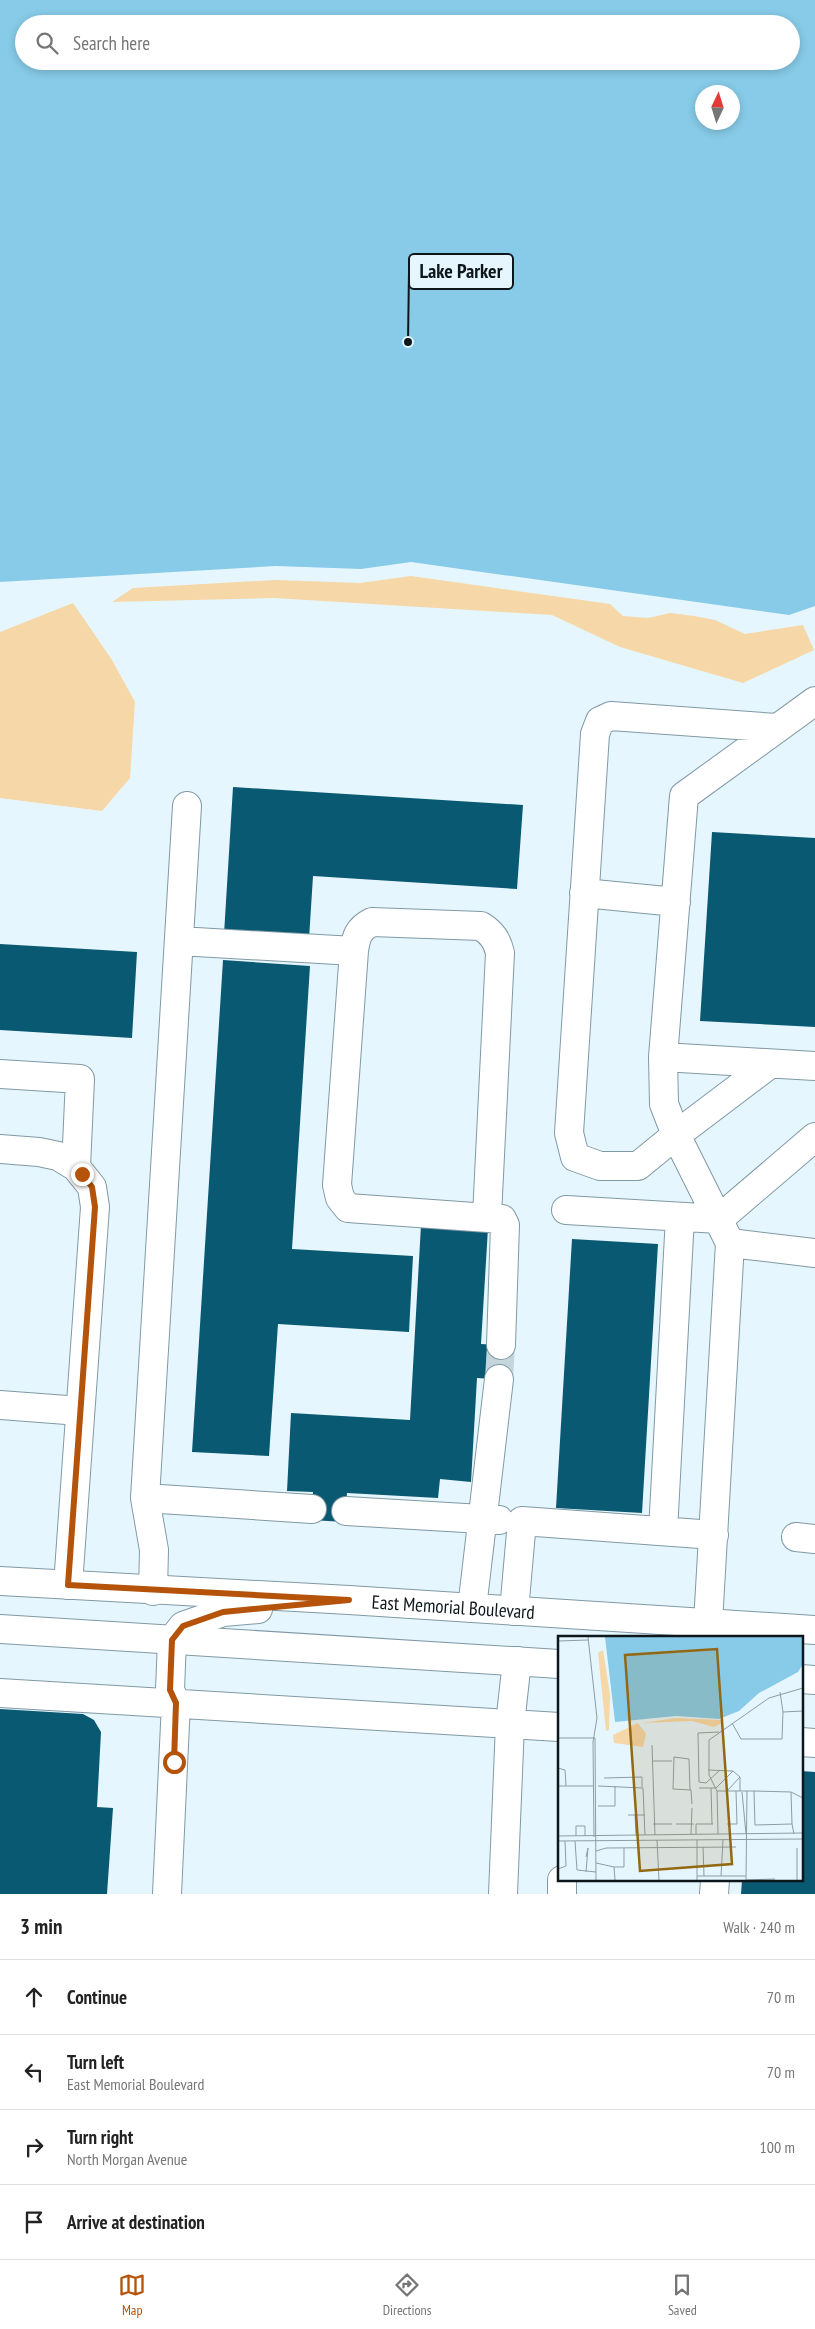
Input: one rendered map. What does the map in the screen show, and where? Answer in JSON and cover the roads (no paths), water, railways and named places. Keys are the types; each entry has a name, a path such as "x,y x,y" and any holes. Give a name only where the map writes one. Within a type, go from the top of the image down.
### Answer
{"main road":[{"path":"708,1623 714,1535 725,1231 676,1134 664,1104 663,1057 684,796 815,700"},
{"path":"770,1064 676,1134 638,1166 600,1166 575,1157 569,1133 594,734 600,722 612,716 777,728"},
{"path":"153,1591 154,1550 145,1498 187,806"},
{"path":"584,893 676,902"},
{"path":"487,1216 500,953 498,943 490,932 481,926 372,922 364,926 356,935 354,951 337,1185 340,1198 348,1208 487,1216 502,1219 505,1225 501,1345"},
{"path":"179,941 354,951"},
{"path":"663,1057 815,1066"},
{"path":"0,1074 80,1079 79,1171"},
{"path":"725,1231 815,1137"},
{"path":"0,1149 40,1152 58,1156 79,1171 92,1187 95,1207 68,1585"},
{"path":"566,1210 680,1217 725,1231 814,1252"},
{"path":"663,1531 680,1217"},
{"path":"472,1608 499,1379"},
{"path":"0,1405 80,1411"},
{"path":"145,1498 312,1509"},
{"path":"346,1511 714,1535"},
{"path":"514,1611 522,1521"},
{"name":"East Memorial Boulevard","path":"0,1581 153,1591 349,1600 815,1630"},
{"path":"167,1894 176,1703 170,1690 172,1640 183,1626 223,1612 349,1600"},
{"path":"0,1629 558,1664"},
{"path":"503,1894 510,1724 517,1661"},
{"path":"802,1679 815,1680"},
{"path":"0,1693 558,1727"},
{"path":"802,1742 815,1743"}],"water":[{"path":"0,0 815,0 815,606 789,615 411,562 361,569 276,566 0,582"}],"tunnel":[{"path":"499,1379 501,1345"}],"place":[{"name":"Lake Parker","path":"408,342"}]}
